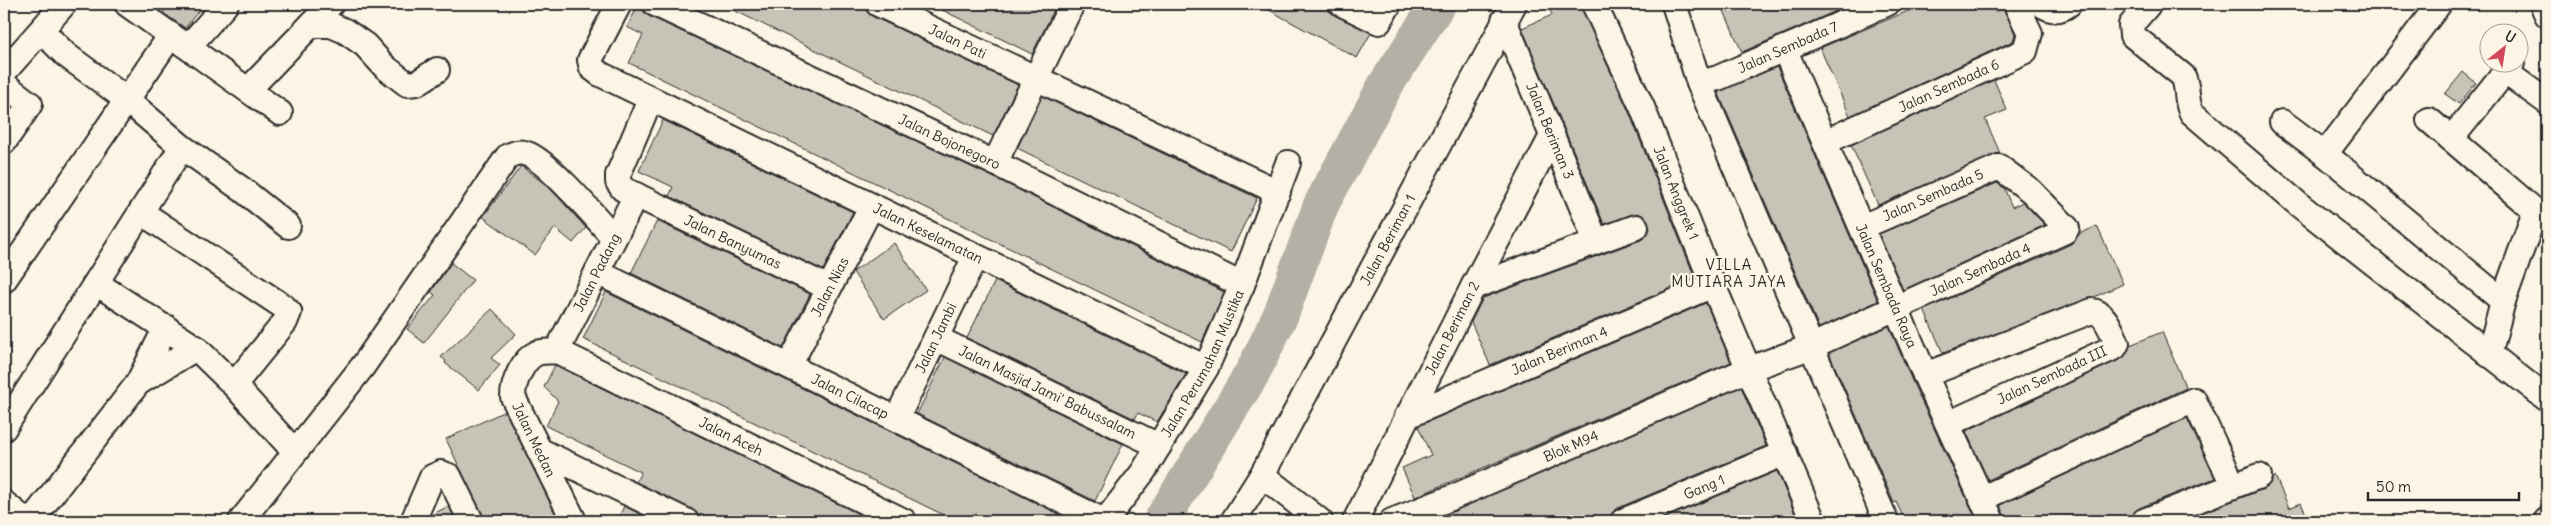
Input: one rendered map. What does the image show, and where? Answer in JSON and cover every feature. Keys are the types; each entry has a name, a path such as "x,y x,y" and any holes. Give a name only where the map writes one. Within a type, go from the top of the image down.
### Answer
{"street":[{"path":"4,72 64,4"},
{"path":"127,4 280,114"},
{"path":"4,280 126,99 179,41 226,4"},
{"path":"248,90 331,4"},
{"name":"Jalan Keselamatan","path":"619,4 590,60 592,68 650,100 1206,368"},
{"name":"Jalan Bojonegoro","path":"655,4 995,163 1242,284"},
{"name":"Jalan Pati","path":"878,4 1036,78"},
{"path":"995,163 1072,4"},
{"path":"1342,4 1384,13"},
{"name":"Jalan Anggrek 1","path":"1594,4 1642,107 1713,285 1813,521"},
{"path":"1674,4 1709,81 1810,347 1886,521"},
{"path":"2026,5 2050,10 2062,9 2069,4"},
{"path":"2149,4 2131,25 2130,31 2132,35 2183,76 2187,83 2189,109 2192,113 2306,210 2547,399"},
{"path":"2325,154 2439,4"},
{"path":"2542,4 2547,14"},
{"name":"Jalan Sembada 7","path":"1709,81 1879,5"},
{"name":"Jalan Sembada 6","path":"1825,142 2025,51 2030,33 2026,5"},
{"name":"Jalan Beriman 3","path":"1509,12 1552,136 1596,241"},
{"name":"Jalan Beriman 1","path":"1234,521 1262,474 1509,12"},
{"path":"311,25 332,25 345,31 365,45 385,67 407,84 417,83 436,70"},
{"path":"42,31 66,55 126,99 182,147 243,190 288,226"},
{"name":"Jalan Sembada Raya","path":"1784,48 1925,375 1992,521"},
{"path":"2451,139 2504,72"},
{"path":"2514,72 2547,102"},
{"path":"1036,78 1278,192"},
{"path":"4,84 30,104 4,142"},
{"name":"Jalan Banyumas","path":"650,100 618,175 618,182 623,189 829,288"},
{"path":"2429,120 2541,217 2503,302 2489,355"},
{"path":"2282,122 2325,154 2503,302"},
{"name":"Jalan Beriman 2","path":"1355,521 1473,287 1552,136"},
{"path":"4,428 182,147"},
{"path":"241,521 363,366 508,156 516,152 529,154 563,182 614,238"},
{"name":"Jalan Perumahan Mustika","path":"1105,521 1144,472 1206,368 1242,284 1288,163"},
{"name":"Jalan Sembada 5","path":"1862,227 1999,167 2031,190 2067,226 2064,231"},
{"name":"Jalan Padang","path":"557,351 636,195"},
{"name":"Jalan Nias","path":"789,366 870,207"},
{"path":"141,212 284,307 288,312 285,322 234,384"},
{"path":"1473,287 1636,227"},
{"name":"Jalan Sembada 4","path":"1810,347 1898,309 2064,231"},
{"name":"Jalan Jambi","path":"897,418 975,257"},
{"name":"Jalan Cilacap","path":"597,272 1105,521"},
{"path":"96,283 196,348 234,384 295,452"},
{"name":"Jalan Beriman 4","path":"1407,416 1713,285"},
{"name":"Jalan Sembada III","path":"1925,375 2092,311 2096,311 2106,322 2118,342 2115,347 1948,424"},
{"path":"4,503 20,516 31,519 138,383 166,327"},
{"name":"Jalan Masjid Jami' Babussalam","path":"936,338 1159,446"},
{"name":"Blok M94","path":"1392,521 1451,498 1748,369 1810,347"},
{"path":"138,383 196,348"},
{"name":"Jalan Medan","path":"557,351 537,353 522,367 513,390 513,397 574,521"},
{"name":"Jalan Aceh","path":"557,351 904,521"},
{"path":"1983,498 2194,400 2233,485"},
{"path":"539,450 686,521"},
{"name":"Gang 1","path":"1623,521 1785,453"},
{"path":"413,521 432,477 441,473 448,476 471,521"},
{"path":"1262,474 1320,521"},
{"path":"2144,521 2259,476"}],"building":[{"path":"170,4 204,4 185,28 163,13"},
{"path":"639,4 641,4 649,16 989,175 1224,292 1202,342 629,63 643,35 627,27"},
{"path":"721,4 859,4 865,7 872,16 1018,85 993,136"},
{"path":"930,4 1057,4 1032,54"},
{"path":"1258,4 1319,4 1336,16 1371,33 1357,58"},
{"path":"1547,4 1580,4 1629,112 1695,278 1490,365 1471,322 1483,298 1641,240 1650,229 1645,217 1638,213 1604,224 1522,28 1552,15"},
{"path":"1721,4 1852,4 1742,52"},
{"path":"1925,4 1992,4 1995,12 2003,8 2015,34 2013,41 1850,116 1820,48"},
{"path":"1777,67 1878,301 1819,328 1718,92"},
{"path":"2463,72 2476,83 2459,104 2445,94"},
{"path":"1994,80 2007,110 1985,119 2000,153 1878,205 1851,145"},
{"path":"1042,96 1257,198 1231,252 1017,148"},
{"path":"663,120 853,212 823,270 669,196 673,187 639,171"},
{"path":"521,166 550,188 586,228 573,243 555,228 535,255 483,217"},
{"path":"1997,183 2004,188 2012,207 2023,202 2045,225 1903,290 1879,234"},
{"path":"657,221 810,294 783,348 631,273"},
{"path":"2097,226 2123,284 2092,298 1943,353 1924,310 2071,244 2079,234"},
{"path":"894,243 926,290 884,319 853,272"},
{"path":"451,263 473,280 424,343 407,329 435,295 431,292"},
{"path":"995,281 1186,374 1157,422 1138,413 1135,419 967,338"},
{"path":"606,292 1073,521 956,521 583,339"},
{"path":"1706,303 1731,362 1415,497 1402,468 1431,455 1418,426"},
{"path":"492,309 516,334 491,358 500,365 479,390 445,363 446,361 441,357"},
{"path":"1889,326 1912,381 1977,521 1905,521 1896,502 1894,503 1829,353"},
{"path":"2162,332 2186,388 1988,480 1966,431 2121,359 2127,353 2130,345"},
{"path":"945,357 1123,444 1095,501 917,414"},
{"path":"555,365 873,521 700,521 698,514 692,509 636,482 641,472 546,426 558,401 544,387"},
{"path":"1741,387 1766,446 1618,508 1612,513 1610,521 1429,521"},
{"path":"505,411 559,521 485,521 446,439"},
{"path":"2187,418 2215,478 2139,508 2133,513 2131,521 2006,521 2000,505"},
{"path":"1777,471 1798,521 1658,521"},
{"path":"2275,476 2289,508 2301,503 2309,521 2181,521 2264,489"},
{"path":"449,506 456,521 428,521 431,515"},
{"path":"624,506 655,521 617,521"}],"waterway":[{"path":"1161,521 1253,372 1281,314 1321,205 1385,86 1438,4"}],"district":[{"name":"VILLA MUTIARA JAYA","path":"1729,274"}]}
